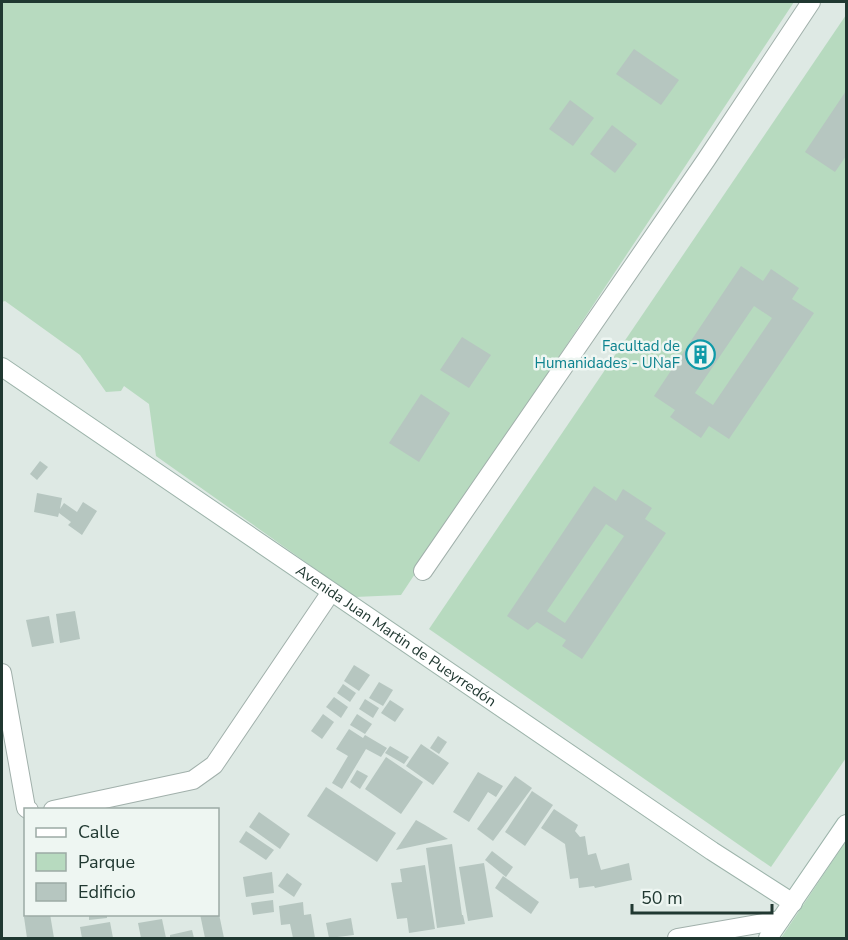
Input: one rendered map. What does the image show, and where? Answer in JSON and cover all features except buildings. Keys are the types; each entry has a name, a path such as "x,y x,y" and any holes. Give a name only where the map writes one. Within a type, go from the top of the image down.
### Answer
{"street":[{"path":"423,572 706,160 811,2"},
{"name":"Avenida Juan Martin de Pueyrredón","path":"2,367 712,851 793,903"},
{"path":"62,808 193,780 213,765 331,592"},
{"path":"2,673 26,808"},
{"path":"768,939 846,824"},
{"path":"677,939 780,920"}],"green space":[{"path":"2,2 794,2 401,595 355,597 156,456 149,404 124,386 121,391 106,392 80,355 5,301 2,302"},
{"path":"846,15 846,758 771,867 429,629"},
{"path":"846,841 846,938 781,938"}],"place":[{"name":"Facultad de Humanidades - UNaF","path":"701,355"}]}
